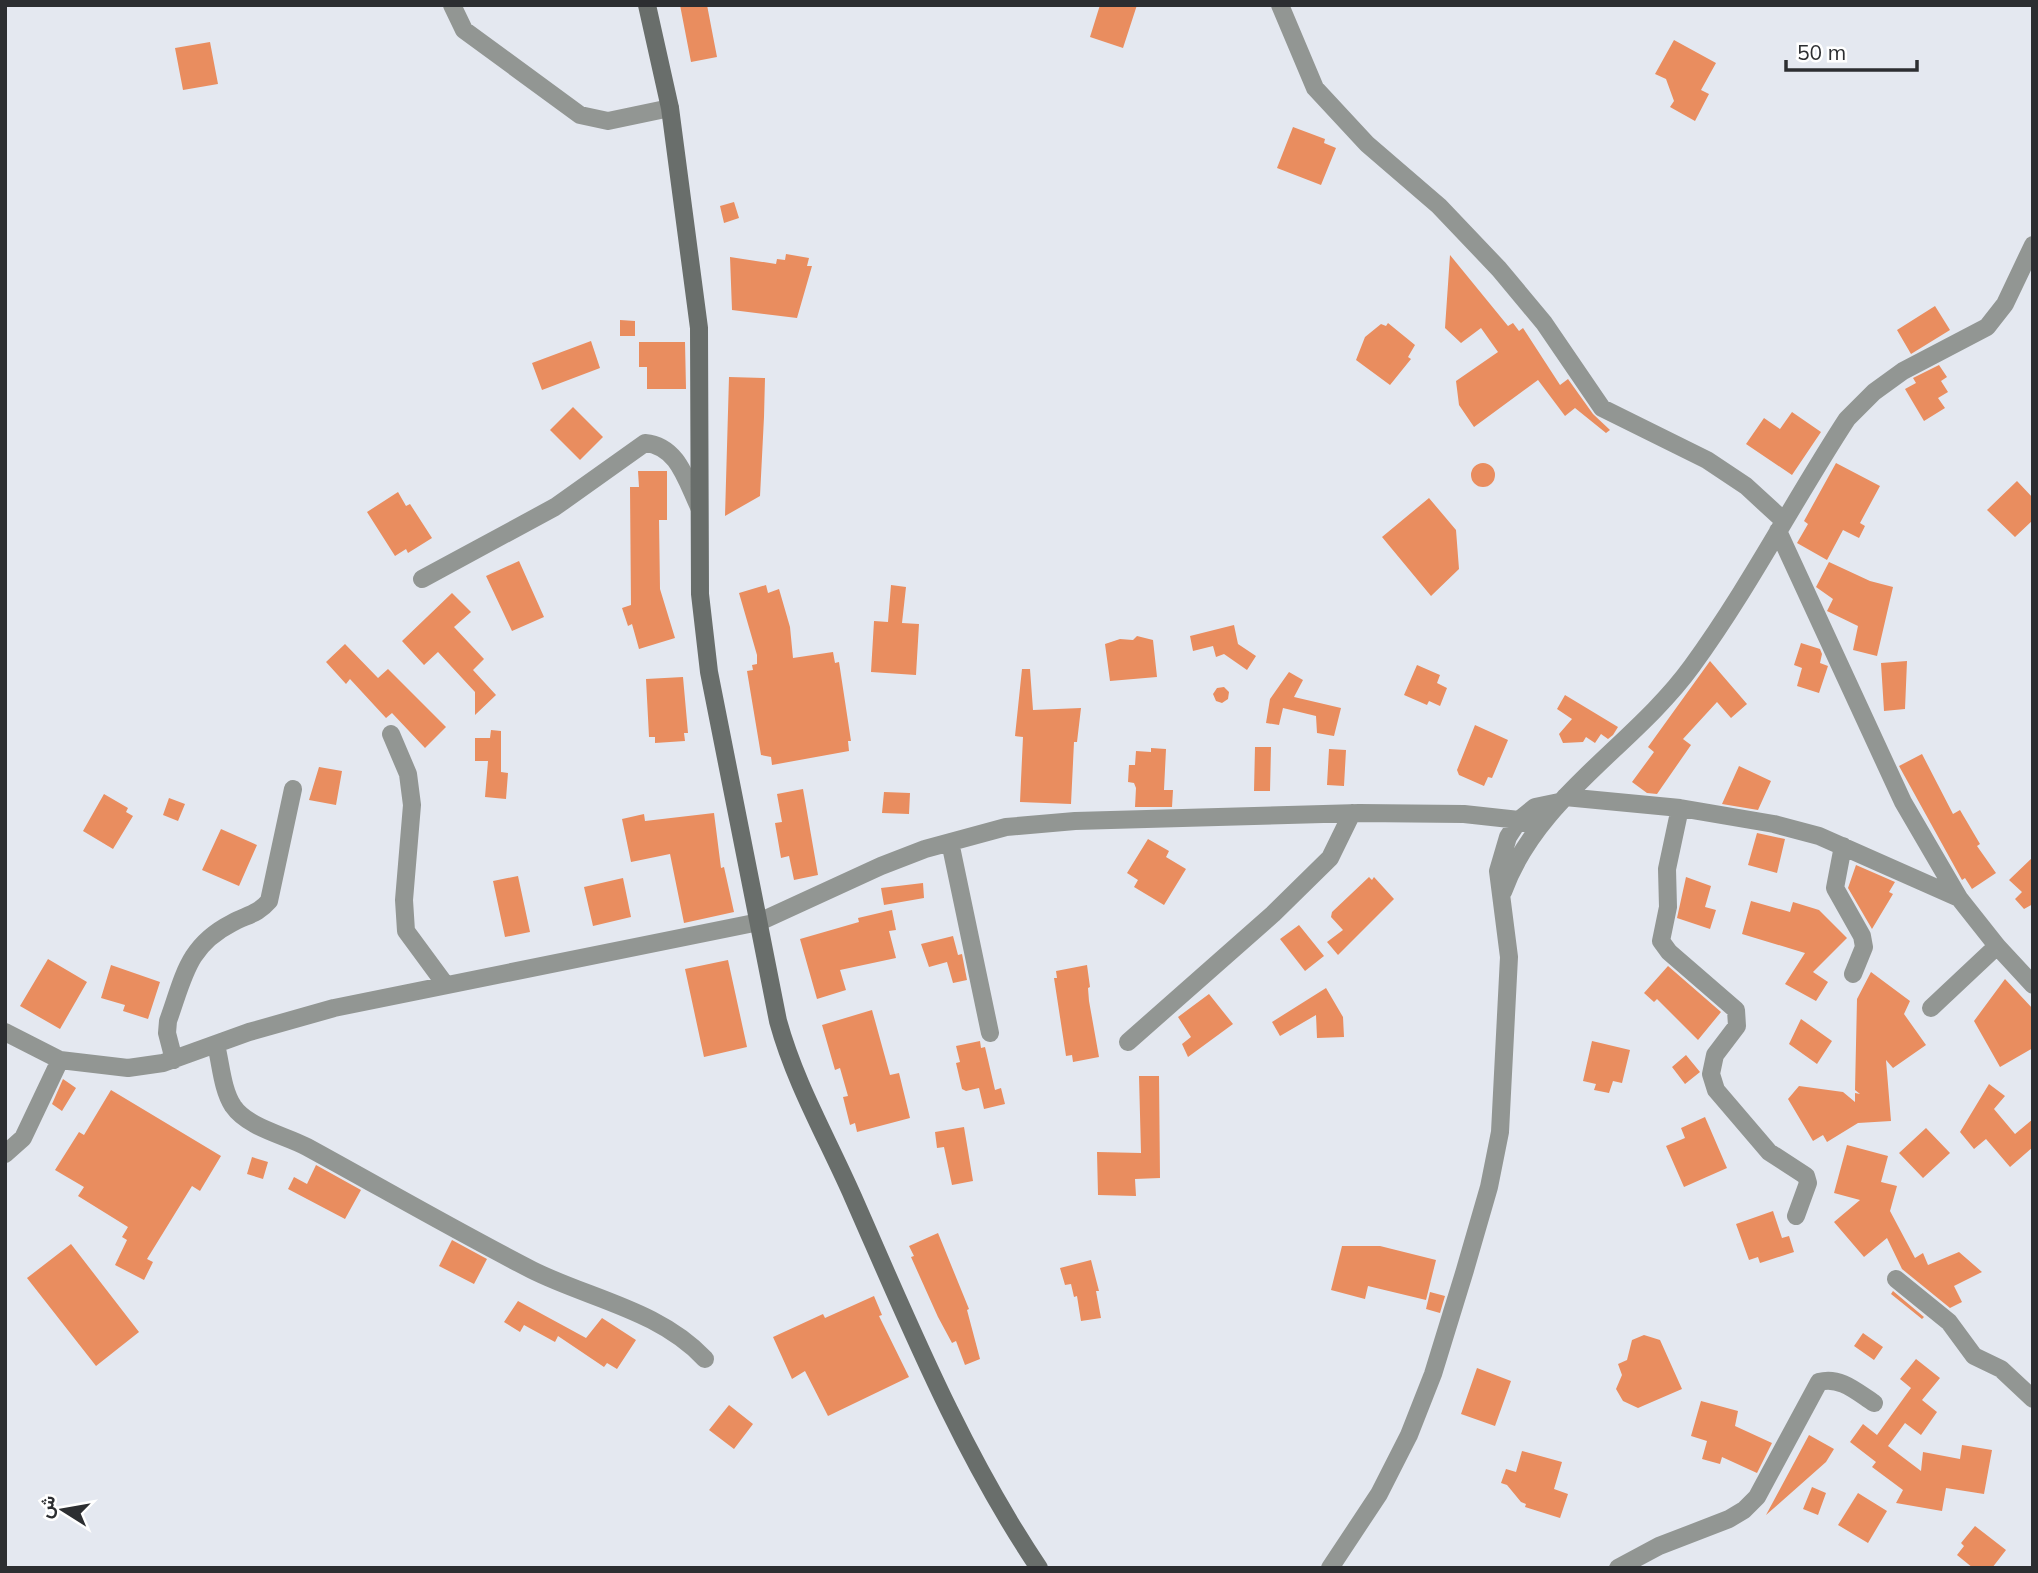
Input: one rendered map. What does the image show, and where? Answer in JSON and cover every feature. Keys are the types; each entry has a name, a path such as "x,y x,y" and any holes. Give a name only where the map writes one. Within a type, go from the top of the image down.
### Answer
{"main road":[{"path":"647,5 670,108 699,328 700,594 709,672 778,1021 793,1072 849,1189 956,1428 1039,1568"}],"street":[{"path":"452,5 464,30 580,115 608,121 670,108"},
{"path":"1280,5 1315,88 1367,144 1440,206 1499,269 1544,323 1602,408 1707,460 1746,486 1781,526 1903,802 1959,898 1997,946 2033,985"},
{"path":"1503,892 1520,853 1538,828 1691,668 1847,419 1874,392 1903,371 1965,341 1993,321 2005,304 2033,245"},
{"path":"422,579 555,507 645,443 658,444 668,450 699,507"},
{"path":"391,734 408,774 412,805 404,900 406,931 445,984"},
{"path":"174,1060 167,1033 168,1021 194,952 233,922 260,911 269,901 293,789"},
{"path":"1330,1568 1379,1494 1409,1435 1433,1374 1489,1187 1500,1132 1509,957 1503,892 1498,871 1508,837 1519,820 1535,807 1562,800 1680,807 1774,824 1843,846 1959,898"},
{"path":"1680,807 1667,869 1668,907 1661,941 1669,952 1736,1010 1737,1026 1715,1055 1712,1079 1716,1090 1755,1138 1769,1152 1807,1176 1808,1182 1796,1216"},
{"path":"1128,1042 1273,914 1330,858 1352,813"},
{"path":"5,1032 60,1060 128,1068 174,1060 290,1019 445,984 759,922 881,866 950,842 1006,827 1075,821 1439,813 1519,820 1538,828"},
{"path":"950,842 990,1033"},
{"path":"1843,846 1835,888 1862,936 1864,947 1853,974"},
{"path":"1931,1007 1997,946"},
{"path":"216,1045 225,1086 233,1107 250,1121 293,1140 532,1270 631,1310 687,1340 705,1359"},
{"path":"5,1154 23,1138 60,1060"},
{"path":"1896,1279 1949,1322 1974,1356 2001,1369 2033,1399"},
{"path":"1618,1568 1659,1546 1744,1510 1757,1497 1819,1382 1832,1380 1844,1384 1874,1403"}],"building":[{"path":"680,5 707,5 717,57 691,62"},
{"path":"1100,5 1137,5 1123,48 1090,37"},
{"path":"1674,40 1716,63 1701,90 1709,94 1695,121 1670,107 1674,101 1666,79 1655,74"},
{"path":"210,42 218,84 183,90 175,48"},
{"path":"1293,127 1325,139 1324,143 1336,148 1321,185 1277,168"},
{"path":"734,202 739,218 724,223 720,206"},
{"path":"786,254 809,258 807,266 812,266 797,318 732,310 730,257 776,264 777,259 785,260"},
{"path":"1450,255 1508,326 1513,323 1519,331 1523,328 1560,385 1568,379 1593,414 1610,430 1606,433 1575,408 1565,416 1538,380 1474,427 1459,405 1456,381 1498,352 1481,328 1461,343 1445,328"},
{"path":"1935,306 1950,330 1911,354 1897,330"},
{"path":"620,320 635,321 635,336 620,336"},
{"path":"1388,323 1415,345 1408,357 1411,359 1390,385 1356,360 1365,337 1381,324 1386,326"},
{"path":"591,341 600,368 542,390 532,363"},
{"path":"639,342 685,342 686,389 647,389 647,367 639,367"},
{"path":"1939,365 1947,377 1941,381 1948,392 1938,398 1945,408 1924,421 1905,389 1916,383 1913,378"},
{"path":"729,377 765,378 764,417 760,496 725,516"},
{"path":"573,407 603,437 580,460 550,430"},
{"path":"1792,412 1821,432 1792,475 1746,444 1764,418 1780,429"},
{"path":"1483,463 1492,466 1495,475 1492,484 1483,487 1474,484 1471,475 1474,466"},
{"path":"1836,463 1880,486 1860,523 1865,526 1859,538 1843,530 1827,560 1797,543 1808,524 1804,521"},
{"path":"638,471 667,471 667,520 659,520 660,589 675,638 639,649 632,624 628,626 622,608 631,605 630,487 639,487"},
{"path":"2017,481 2033,498 2033,520 2015,537 1987,510"},
{"path":"398,492 406,506 410,504 432,538 408,553 406,549 395,556 367,512"},
{"path":"1429,498 1456,530 1459,569 1431,596 1382,537"},
{"path":"519,561 544,617 512,631 486,576"},
{"path":"1829,562 1870,581 1893,587 1877,656 1853,650 1858,626 1827,611 1833,599 1816,587"},
{"path":"766,585 768,593 779,589 790,627 793,658 833,652 835,663 839,662 851,741 848,741 849,751 772,765 771,757 761,755 747,671 753,670 752,665 757,664 757,655 739,593"},
{"path":"891,585 906,587 902,623 919,624 916,675 871,672 874,621 888,622"},
{"path":"452,593 471,612 454,627 484,659 473,670 496,695 475,715 475,692 438,652 424,665 402,641"},
{"path":"1234,625 1238,644 1256,656 1247,670 1224,654 1216,657 1213,646 1193,651 1190,636"},
{"path":"1137,636 1153,640 1157,677 1110,681 1105,644 1120,639 1133,640"},
{"path":"1801,643 1820,649 1820,663 1828,666 1819,693 1797,686 1802,668 1794,665"},
{"path":"345,644 378,678 388,669 446,727 425,748 392,713 386,718 350,679 346,684 326,662"},
{"path":"1710,661 1747,704 1731,718 1717,702 1683,739 1691,745 1657,794 1647,793 1632,782 1654,752 1648,747"},
{"path":"1907,661 1905,709 1884,711 1881,663"},
{"path":"1417,665 1440,675 1437,683 1447,688 1440,706 1429,701 1427,705 1404,695"},
{"path":"1022,669 1030,669 1033,710 1081,708 1077,742 1074,742 1071,804 1020,802 1023,737 1015,736"},
{"path":"1289,672 1303,680 1294,697 1341,708 1334,736 1317,733 1316,716 1283,708 1279,725 1266,723 1270,699"},
{"path":"683,677 688,733 684,733 685,741 655,743 655,737 649,737 646,679"},
{"path":"1224,687 1229,692 1228,699 1222,703 1216,701 1213,694 1217,688"},
{"path":"1565,695 1618,727 1613,735 1608,739 1601,734 1595,743 1586,737 1583,742 1563,743 1559,734 1572,719 1557,709"},
{"path":"1475,725 1508,740 1492,778 1488,777 1484,786 1459,775 1457,770"},
{"path":"491,730 501,731 501,772 508,773 506,799 485,797 488,761 475,761 475,738 490,738"},
{"path":"1255,747 1271,747 1270,791 1254,791"},
{"path":"1151,748 1166,749 1164,790 1173,790 1172,807 1135,807 1136,788 1134,783 1128,782 1129,765 1135,765 1136,751 1151,752"},
{"path":"1329,749 1346,750 1344,786 1327,785"},
{"path":"1922,754 1953,814 1960,810 1980,844 1977,846 1996,873 1972,889 1965,878 1962,880 1899,766"},
{"path":"1739,766 1771,781 1758,810 1722,804"},
{"path":"319,767 342,771 336,805 309,800"},
{"path":"803,789 818,875 794,880 789,856 781,858 775,823 782,822 777,794"},
{"path":"884,792 910,793 909,814 882,813"},
{"path":"104,794 128,808 126,812 133,816 113,849 83,831"},
{"path":"169,798 185,804 178,821 163,815"},
{"path":"714,813 721,868 724,867 734,912 684,923 670,854 631,862 622,819 644,814 645,821"},
{"path":"221,829 257,845 239,886 202,870"},
{"path":"1757,833 1785,839 1777,873 1748,865"},
{"path":"1148,839 1169,851 1166,857 1186,869 1164,905 1134,887 1138,880 1127,873"},
{"path":"2033,857 2033,904 2024,909 2015,899 2022,892 2009,880"},
{"path":"1856,865 1895,882 1889,892 1893,894 1872,929 1848,888"},
{"path":"518,876 530,932 505,937 493,881"},
{"path":"1369,877 1372,880 1374,877 1394,899 1338,955 1327,942 1343,930 1331,917 1332,912"},
{"path":"1686,877 1711,886 1705,907 1716,910 1710,929 1677,918"},
{"path":"623,878 631,917 593,926 584,887"},
{"path":"923,883 924,898 884,905 881,888"},
{"path":"1751,901 1790,912 1793,902 1819,910 1847,938 1813,972 1828,982 1816,1001 1785,984 1805,953 1742,934"},
{"path":"892,910 896,930 889,931 896,958 840,970 846,990 817,999 800,939 859,922 858,918"},
{"path":"1299,925 1324,956 1305,971 1280,939"},
{"path":"953,936 958,955 962,954 967,980 953,983 947,962 929,967 921,944"},
{"path":"48,959 87,982 60,1029 20,1006"},
{"path":"728,960 747,1047 704,1057 685,969"},
{"path":"111,965 160,982 148,1019 123,1011 125,1005 101,998"},
{"path":"1087,965 1089,1001 1099,1057 1073,1062 1072,1055 1066,1056 1054,978 1057,978 1056,971"},
{"path":"1668,966 1721,1012 1698,1040 1657,999 1654,1002 1644,993"},
{"path":"1871,972 1910,1001 1904,1014 1926,1045 1893,1068 1886,1060 1891,1121 1858,1123 1827,1142 1823,1135 1813,1141 1788,1099 1799,1086 1843,1092 1855,1102 1855,1093 1860,1094 1855,1090 1857,999"},
{"path":"2005,979 2033,1009 2033,1048 2000,1067 1974,1021"},
{"path":"1326,988 1343,1017 1344,1037 1317,1038 1316,1015 1280,1036 1272,1022"},
{"path":"1209,994 1233,1024 1188,1057 1182,1044 1191,1037 1178,1017"},
{"path":"872,1010 890,1075 899,1073 910,1118 857,1132 855,1123 850,1125 843,1097 848,1096 840,1068 835,1070 822,1025"},
{"path":"1801,1019 1832,1041 1817,1064 1789,1044"},
{"path":"980,1041 981,1048 985,1047 995,1090 1001,1088 1005,1104 984,1109 979,1088 966,1091 962,1089 956,1063 960,1062 956,1046"},
{"path":"1592,1041 1630,1050 1622,1083 1613,1081 1609,1093 1594,1090 1596,1084 1583,1081"},
{"path":"1686,1055 1700,1072 1685,1084 1672,1067"},
{"path":"1139,1076 1159,1076 1160,1178 1135,1179 1136,1196 1098,1195 1097,1152 1141,1153"},
{"path":"63,1079 76,1088 62,1111 52,1104"},
{"path":"1989,1084 2005,1096 1994,1109 2015,1134 2033,1119 2033,1147 2010,1167 1986,1139 1974,1149 1960,1132"},
{"path":"111,1090 221,1156 200,1191 192,1186 147,1259 153,1262 144,1280 115,1265 127,1240 122,1237 128,1227 78,1196 84,1187 55,1170 79,1132 84,1135"},
{"path":"1705,1117 1727,1168 1684,1187 1666,1146 1685,1138 1681,1128"},
{"path":"964,1127 973,1181 952,1185 944,1147 937,1148 935,1132"},
{"path":"1926,1128 1950,1153 1923,1178 1899,1153"},
{"path":"1847,1145 1888,1156 1881,1182 1897,1186 1890,1211 1915,1258 1923,1253 1928,1265 1959,1252 1982,1272 1954,1286 1962,1302 1950,1308 1902,1269 1887,1238 1864,1257 1834,1222 1860,1200 1834,1193"},
{"path":"252,1157 268,1162 263,1179 247,1174"},
{"path":"316,1165 361,1190 345,1219 288,1189 294,1177 307,1184"},
{"path":"1773,1211 1782,1238 1789,1236 1794,1252 1760,1263 1758,1257 1749,1260 1736,1224"},
{"path":"938,1233 969,1309 967,1310 980,1359 965,1365 956,1341 952,1343 938,1317 911,1257 914,1256 909,1246"},
{"path":"452,1240 487,1259 474,1284 439,1266"},
{"path":"71,1244 139,1332 96,1366 27,1278"},
{"path":"1342,1246 1380,1246 1436,1260 1426,1300 1368,1286 1365,1299 1331,1290"},
{"path":"1091,1260 1099,1291 1096,1291 1101,1318 1081,1321 1077,1296 1074,1297 1071,1284 1065,1285 1060,1268"},
{"path":"1893,1291 1924,1317 1922,1319 1891,1294"},
{"path":"1430,1292 1445,1296 1440,1313 1426,1309"},
{"path":"874,1296 882,1315 879,1316 909,1377 828,1416 805,1371 792,1379 773,1337 823,1314 825,1318"},
{"path":"518,1301 586,1338 602,1318 636,1340 617,1369 607,1363 604,1367 558,1336 555,1342 524,1325 520,1332 504,1322"},
{"path":"1863,1333 1883,1347 1874,1360 1854,1346"},
{"path":"1644,1335 1660,1340 1682,1389 1638,1408 1623,1401 1616,1389 1622,1375 1618,1364 1627,1360 1632,1340"},
{"path":"1916,1359 1940,1378 1922,1400 1937,1412 1921,1435 1905,1423 1888,1446 1921,1471 1923,1452 1960,1459 1962,1445 1992,1450 1984,1494 1946,1488 1942,1511 1896,1503 1903,1490 1872,1467 1876,1462 1850,1442 1863,1424 1877,1435 1911,1388 1900,1379"},
{"path":"1477,1368 1511,1381 1495,1426 1461,1414"},
{"path":"1701,1401 1738,1411 1735,1426 1772,1443 1757,1473 1722,1457 1720,1464 1702,1459 1707,1441 1691,1436"},
{"path":"729,1405 753,1424 734,1449 709,1430"},
{"path":"1809,1435 1834,1449 1826,1462 1766,1515"},
{"path":"1522,1451 1562,1462 1554,1489 1568,1494 1560,1518 1525,1507 1526,1504 1521,1502 1507,1485 1501,1483 1506,1469 1516,1472"},
{"path":"1812,1487 1826,1493 1818,1515 1803,1509"},
{"path":"1858,1493 1887,1511 1868,1543 1838,1525"},
{"path":"1975,1526 2006,1550 1992,1568 1973,1568 1957,1555 1964,1546 1961,1543"}]}
